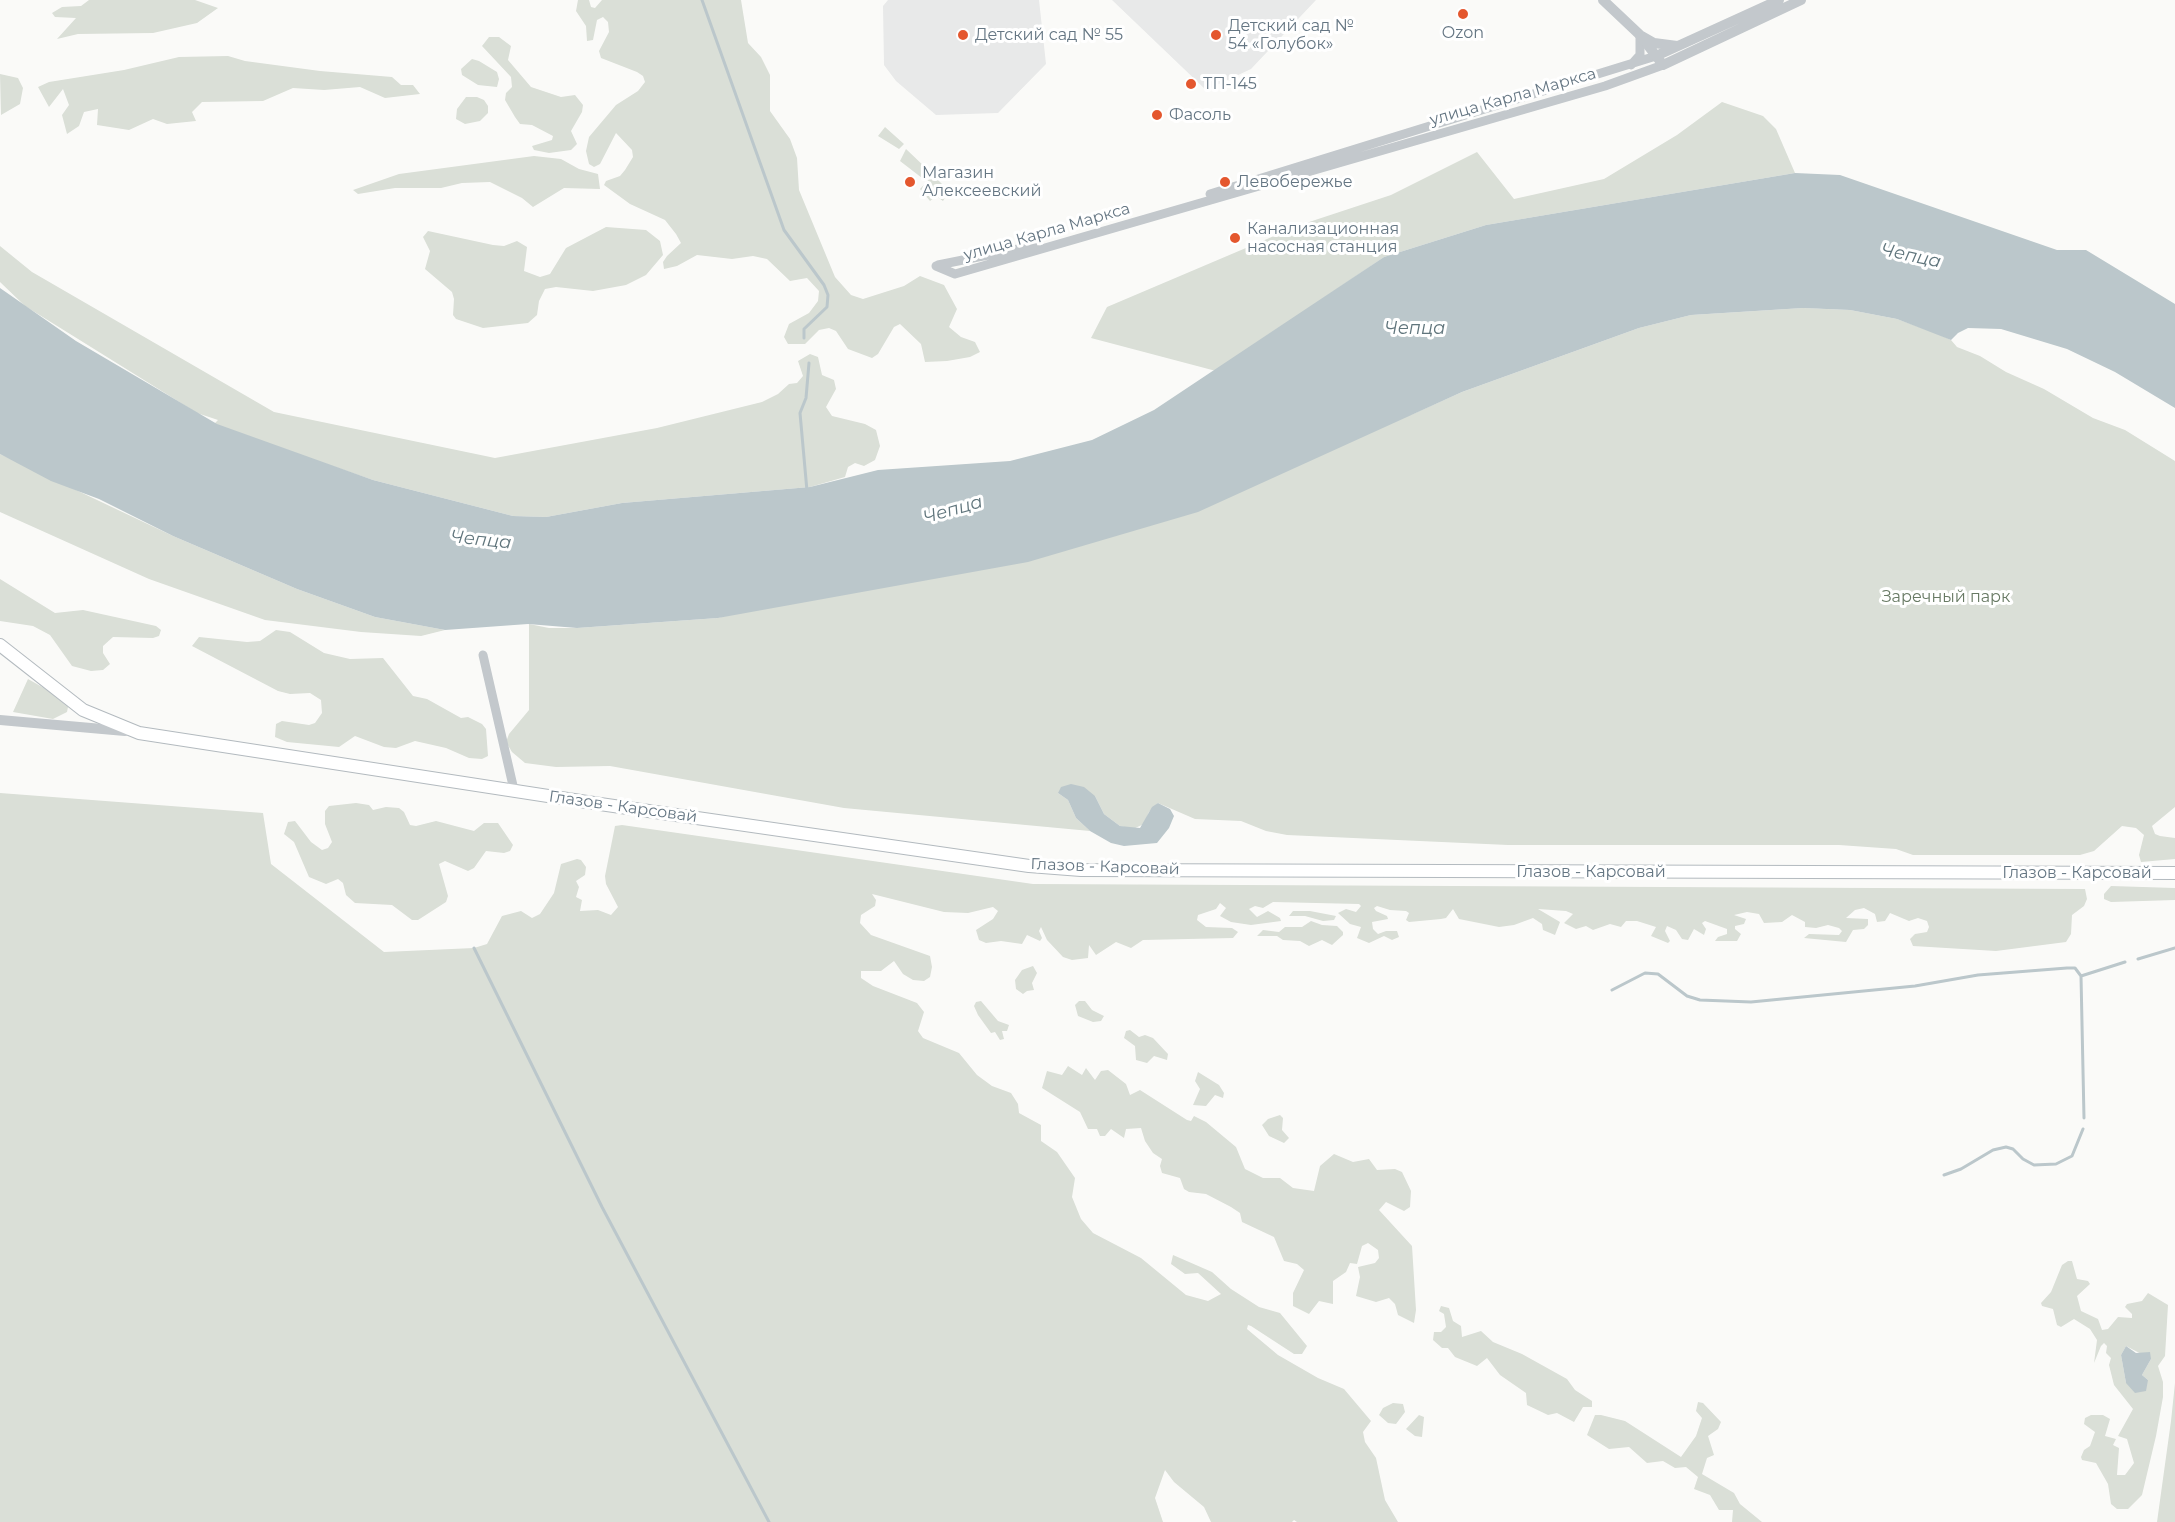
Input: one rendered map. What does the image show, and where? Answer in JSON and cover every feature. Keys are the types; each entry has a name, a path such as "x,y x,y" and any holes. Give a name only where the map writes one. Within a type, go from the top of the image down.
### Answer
{"main road":[{"name":"Глазов - Карсовай","path":"0,645 83,710 139,733 969,858 1081,870 2175,873"}],"street":[{"path":"1603,0 1640,35 1660,60"},
{"name":"улица Карла Маркса","path":"1779,0 1683,46 1660,60 1630,66 1033,246 936,266 955,274 1605,86 1801,0"},
{"path":"1640,35 1654,44 1683,46"},
{"path":"1630,66 1640,55 1640,35"},
{"path":"483,655 514,790"},
{"path":"0,720 94,726 139,733"}],"shaded area":[{"name":"Детский сад № 55","path":"888,0 1039,0 1046,64 998,113 936,115 896,81 884,65 883,6"},
{"name":"Детский сад № 54 «Голубок»","path":"1112,0 1316,0 1251,69 1206,90"}],"green space":[{"path":"89,0 195,0 218,8 197,23 153,33 78,34 57,39 76,18 55,17 52,13 62,7 81,6"},
{"path":"578,0 589,0 591,7 595,8 602,0 741,0 748,43 761,57 770,75 770,111 790,139 797,158 799,190 835,277 851,295 863,299 904,286 920,276 944,285 957,309 949,327 961,337 975,342 980,352 970,357 925,362 921,344 900,324 894,327 878,354 872,358 848,349 836,331 829,328 819,330 805,344 788,344 784,337 789,324 809,313 818,301 819,291 807,278 790,281 767,259 753,256 732,259 697,255 677,266 664,269 663,262 681,243 676,234 665,220 630,204 604,185 606,181 620,176 625,170 633,157 632,150 616,133 600,164 594,167 589,164 586,151 589,137 616,105 638,91 645,82 643,76 637,72 601,58 599,51 609,32 608,22 603,17 597,20 593,40 587,41 586,26 576,11"},
{"path":"489,37 499,37 511,46 508,60 531,87 561,97 575,95 583,105 582,112 571,131 577,144 571,150 549,153 534,150 532,146 552,140 553,136 532,125 520,124 515,117 505,100 506,93 512,87 511,77 482,46"},
{"path":"228,56 245,61 320,71 392,77 401,85 413,85 420,94 385,98 360,87 324,90 293,88 263,101 202,102 192,112 196,121 167,124 153,119 129,130 97,125 98,109 84,112 79,126 67,134 62,115 69,105 63,89 49,107 38,87 49,82 124,70 179,57"},
{"path":"472,59 497,72 499,79 497,87 478,85 462,75 461,69"},
{"path":"0,74 18,78 23,88 20,104 1,115"},
{"path":"466,97 477,97 484,100 488,106 488,113 480,121 465,124 456,119 457,109"},
{"path":"1722,102 1763,116 1776,129 1795,173 1486,225 1384,257 1216,371 1091,338 1107,307 1300,225 1391,195 1477,152 1514,199 1604,179 1677,135"},
{"path":"885,127 904,144 899,149 878,136"},
{"path":"906,149 926,168 922,178 900,161"},
{"path":"534,156 561,159 579,169 598,174 600,189 564,188 533,207 522,198 490,182 462,183 441,188 395,188 358,194 353,190 399,174"},
{"path":"933,175 949,191 943,201 936,196 930,201 920,189"},
{"path":"606,227 646,230 660,241 663,255 646,275 626,285 593,291 556,287 545,289 539,301 537,315 528,323 483,328 456,319 453,315 452,292 425,269 430,251 423,237 428,231 493,245 504,246 517,241 527,247 524,271 540,277 550,274 566,248"},
{"path":"0,246 32,272 274,412 495,458 657,428 762,402 778,394 789,384 797,383 803,376 798,361 810,354 818,357 822,375 834,380 836,389 826,407 832,416 865,424 876,430 880,446 875,460 864,466 855,463 848,467 845,477 810,487 622,503 546,517 513,516 373,480 213,425 218,420 197,413 25,306 0,282"},
{"name":"Заречный парк","path":"1803,308 1850,310 1897,319 1938,334 1951,340 1957,347 1980,356 2006,372 2044,389 2093,418 2125,430 2175,461 2175,807 2152,826 2155,834 2175,838 2175,859 2141,862 2139,855 2144,835 2136,828 2122,826 2094,851 2080,855 1913,855 1896,849 1839,845 1508,845 1287,835 1266,831 1241,821 1195,819 1158,803 1149,812 1144,824 1133,829 1120,826 1104,814 1095,796 1058,793 1068,800 1076,818 1090,831 844,808 610,766 556,767 525,763 512,752 506,742 509,734 529,710 529,624 549,628 577,628 718,618 1413,414 1462,392 1639,328 1691,315"},
{"path":"0,454 173,536 297,589 375,617 445,630 421,636 361,632 265,620 149,579 0,512"},
{"path":"0,579 55,613 83,610 156,626 161,630 159,636 153,638 113,637 103,646 103,653 110,664 103,670 91,671 72,666 50,635 33,626 0,621"},
{"path":"276,630 290,632 324,653 350,659 383,658 413,696 427,699 461,718 468,717 482,724 486,729 488,756 482,759 469,758 446,748 415,741 396,748 384,747 355,736 339,747 287,742 275,737 276,724 282,721 309,725 315,723 322,713 321,700 310,693 290,694 278,691 192,646 199,637 247,642 260,641"},
{"path":"28,679 44,688 68,707 67,712 53,719 13,712"},
{"path":"0,793 263,813 271,864 384,952 474,948 487,944 502,916 521,911 532,918 540,914 554,893 561,864 577,859 581,860 586,867 585,875 576,881 579,887 576,897 582,900 580,911 598,910 611,915 618,907 606,884 605,876 615,826 622,825 1033,884 2085,889 2087,899 2084,906 2072,915 2071,934 2066,942 1996,951 1913,946 1910,939 1915,934 1927,932 1929,927 1927,921 1918,918 1909,921 1890,913 1885,921 1877,922 1875,914 1864,908 1855,910 1846,918 1868,919 1868,925 1864,929 1853,930 1846,942 1804,938 1809,934 1839,935 1842,931 1839,928 1828,925 1816,928 1805,927 1805,922 1792,915 1782,922 1764,923 1759,914 1747,912 1734,915 1746,919 1744,924 1735,926 1741,934 1737,941 1715,941 1718,937 1727,934 1727,929 1705,921 1702,923 1706,929 1704,935 1694,929 1688,940 1682,939 1676,930 1667,926 1665,931 1670,941 1668,943 1651,936 1656,927 1637,921 1626,921 1621,927 1610,924 1593,930 1586,926 1576,929 1564,923 1573,914 1566,911 1538,909 1560,922 1555,935 1543,930 1542,924 1533,918 1514,925 1499,927 1459,919 1453,909 1446,918 1409,922 1406,920 1409,913 1406,911 1377,906 1374,908 1376,911 1387,916 1388,919 1372,922 1373,929 1378,934 1397,931 1399,937 1392,940 1384,936 1369,943 1357,938 1361,927 1350,924 1338,913 1346,909 1356,912 1361,906 1359,904 1273,902 1263,908 1255,906 1249,909 1257,917 1268,911 1281,921 1251,925 1231,922 1220,916 1226,908 1220,903 1216,909 1198,915 1197,920 1206,927 1232,928 1238,932 1233,938 1143,940 1131,948 1116,942 1096,955 1089,945 1088,958 1072,960 1063,957 1047,940 1041,927 1040,941 1027,935 1022,944 1001,941 986,943 979,940 976,930 993,919 998,911 993,907 968,913 944,912 872,894 876,900 875,906 861,915 860,923 871,935 930,956 932,967 930,977 924,981 913,980 903,974 894,961 881,971 861,971 861,978 873,986 917,1003 924,1012 918,1031 923,1038 959,1053 977,1075 992,1086 1011,1093 1018,1104 1019,1113 1041,1125 1041,1141 1057,1152 1075,1178 1072,1197 1081,1219 1093,1233 1141,1258 1186,1295 1208,1301 1221,1294 1198,1273 1185,1274 1171,1264 1173,1255 1212,1272 1231,1289 1259,1307 1280,1313 1307,1346 1302,1354 1294,1354 1251,1326 1248,1325 1247,1329 1278,1355 1318,1378 1344,1389 1371,1421 1363,1432 1365,1442 1376,1458 1385,1500 1398,1522 1297,1522 1294,1520 1292,1522 1211,1522 1204,1507 1174,1482 1165,1470 1155,1498 1163,1522 0,1522"},
{"path":"356,803 369,805 373,810 386,807 399,808 404,812 410,825 416,826 436,821 474,831 484,823 498,823 513,845 510,851 504,853 486,851 474,868 468,871 445,861 439,864 448,896 446,902 418,920 412,920 392,905 355,903 346,895 343,883 338,879 326,884 309,877 294,842 284,834 288,822 295,821 311,842 322,850 328,848 332,842 325,824 325,811 329,806"},
{"path":"2111,886 2175,888 2175,900 2111,902 2104,899 2104,894"},
{"path":"1293,911 1310,911 1336,916 1334,920 1323,921 1305,916 1289,916"},
{"path":"1311,921 1322,925 1337,926 1343,935 1332,945 1322,940 1309,946 1300,941 1283,940 1277,936 1257,936 1263,930 1279,932 1285,927 1302,927"},
{"path":"1033,966 1037,973 1032,983 1034,990 1023,994 1016,989 1015,980 1022,970"},
{"path":"981,1001 998,1021 1009,1025 1007,1031 1002,1031 1004,1039 1000,1040 995,1032 991,1033 978,1015 974,1006 976,1002"},
{"path":"1079,1001 1085,1001 1092,1010 1104,1016 1101,1021 1093,1022 1078,1016 1075,1005"},
{"path":"1130,1030 1139,1037 1145,1035 1153,1038 1168,1054 1167,1060 1154,1056 1147,1063 1136,1060 1135,1046 1124,1038 1126,1031"},
{"path":"1068,1066 1082,1075 1086,1068 1095,1080 1101,1071 1108,1070 1126,1084 1130,1095 1140,1090 1187,1120 1191,1121 1194,1116 1206,1122 1236,1147 1245,1169 1263,1178 1280,1178 1293,1188 1314,1191 1320,1166 1334,1154 1353,1162 1369,1159 1377,1170 1395,1169 1402,1172 1411,1191 1410,1207 1404,1211 1386,1202 1379,1210 1412,1246 1416,1310 1414,1323 1398,1315 1395,1304 1389,1298 1376,1302 1356,1296 1360,1277 1358,1267 1375,1263 1379,1258 1378,1250 1368,1243 1362,1246 1357,1264 1350,1263 1346,1272 1333,1281 1333,1304 1319,1301 1309,1314 1293,1306 1293,1293 1304,1270 1297,1264 1284,1261 1274,1237 1242,1222 1240,1213 1231,1207 1206,1194 1189,1192 1184,1189 1180,1178 1162,1173 1160,1166 1162,1159 1153,1153 1145,1141 1141,1128 1126,1129 1124,1138 1111,1129 1105,1136 1100,1136 1097,1129 1088,1129 1080,1112 1042,1088 1047,1071 1062,1075"},
{"path":"1198,1072 1219,1085 1224,1093 1223,1098 1215,1095 1206,1106 1193,1105 1200,1089 1195,1081"},
{"path":"1280,1115 1283,1118 1282,1130 1289,1138 1284,1143 1269,1136 1262,1125 1268,1119"},
{"path":"2072,1261 2077,1279 2088,1281 2090,1284 2077,1296 2081,1311 2098,1319 2102,1330 2108,1329 2118,1317 2132,1318 2132,1314 2125,1307 2127,1304 2142,1301 2148,1293 2168,1305 2165,1356 2158,1366 2163,1382 2163,1397 2156,1436 2142,1495 2128,1509 2117,1509 2111,1504 2108,1484 2096,1463 2082,1460 2081,1457 2084,1450 2090,1446 2095,1432 2084,1424 2085,1418 2091,1415 2103,1415 2110,1419 2105,1436 2116,1439 2113,1445 2119,1448 2117,1475 2125,1475 2134,1463 2127,1439 2118,1436 2133,1409 2114,1385 2109,1365 2111,1358 2106,1353 2107,1346 2104,1343 2101,1346 2094,1363 2097,1340 2090,1329 2074,1319 2061,1327 2057,1325 2053,1309 2042,1306 2041,1303 2051,1292 2062,1265","holes":["2126,1346 2151,1359 2142,1375 2148,1380 2126,1383 2121,1355"]},
{"path":"1441,1306 1449,1308 1453,1321 1461,1326 1462,1337 1481,1331 1493,1342 1522,1354 1567,1379 1575,1390 1592,1401 1592,1407 1583,1407 1574,1422 1557,1413 1548,1415 1527,1405 1526,1393 1500,1375 1487,1358 1477,1366 1455,1357 1448,1348 1442,1348 1433,1340 1434,1332 1441,1332 1446,1327 1444,1314 1439,1311"},
{"path":"2175,1383 2175,1522 2157,1522 2171,1421"},
{"path":"1698,1402 1703,1403 1721,1422 1718,1429 1708,1436 1714,1455 1707,1458 1702,1474 1734,1493 1740,1504 1762,1522 1732,1522 1733,1510 1719,1510 1710,1495 1694,1489 1698,1477 1686,1467 1675,1468 1663,1461 1647,1463 1629,1447 1609,1449 1587,1435 1595,1415 1601,1415 1625,1421 1681,1457 1696,1436 1702,1418 1696,1411"},
{"path":"1393,1403 1403,1404 1405,1412 1396,1424 1388,1423 1379,1415 1383,1408"},
{"path":"1419,1415 1424,1417 1422,1437 1415,1436 1406,1429"}],"water":[{"name":"Чепца","path":"1795,173 1840,175 2057,250 2086,250 2175,304 2175,408 2115,372 2067,349 2001,329 1968,328 1951,340 1897,319 1850,310 1803,308 1691,315 1639,328 1462,392 1198,512 1028,562 718,618 577,628 528,624 445,630 375,617 297,589 173,536 99,499 51,481 0,454 0,288 76,341 217,424 373,480 513,516 546,517 622,503 810,487 878,470 1010,461 1092,440 1154,410 1384,257 1486,225"},
{"path":"1071,784 1084,787 1095,796 1104,814 1120,826 1140,828 1152,807 1158,803 1170,809 1174,816 1169,828 1157,843 1124,846 1111,843 1090,831 1076,818 1068,800 1058,793 1061,787"},
{"path":"2126,1346 2136,1353 2150,1352 2151,1359 2142,1375 2148,1380 2146,1391 2135,1393 2126,1383 2121,1355"}],"waterway":[{"path":"702,0 784,230 824,285 828,295 827,307 804,329 804,338"},
{"path":"807,491 800,413 806,398 809,363"},
{"path":"474,948 602,1207 769,1522"},
{"path":"2138,959 2175,948"},
{"path":"2084,1118 2081,976 2125,962"},
{"path":"1612,990 1645,973 1658,974 1687,996 1700,1000 1751,1002 1915,986 1978,975 2075,968 2081,976"},
{"path":"1944,1175 1961,1169 1993,1150 2006,1147 2013,1149 2023,1159 2034,1165 2056,1164 2072,1156 2083,1129"}],"place":[{"name":"Ozon","path":"1463,14"},
{"name":"Детский сад № 55","path":"963,35"},
{"name":"Детский сад № 54 «Голубок»","path":"1216,35"},
{"name":"ТП-145","path":"1191,84"},
{"name":"Фасоль","path":"1157,115"},
{"name":"Магазин Алексеевский","path":"910,182"},
{"name":"Левобережье","path":"1225,182"},
{"name":"Канализационная насосная станция","path":"1235,238"}]}
